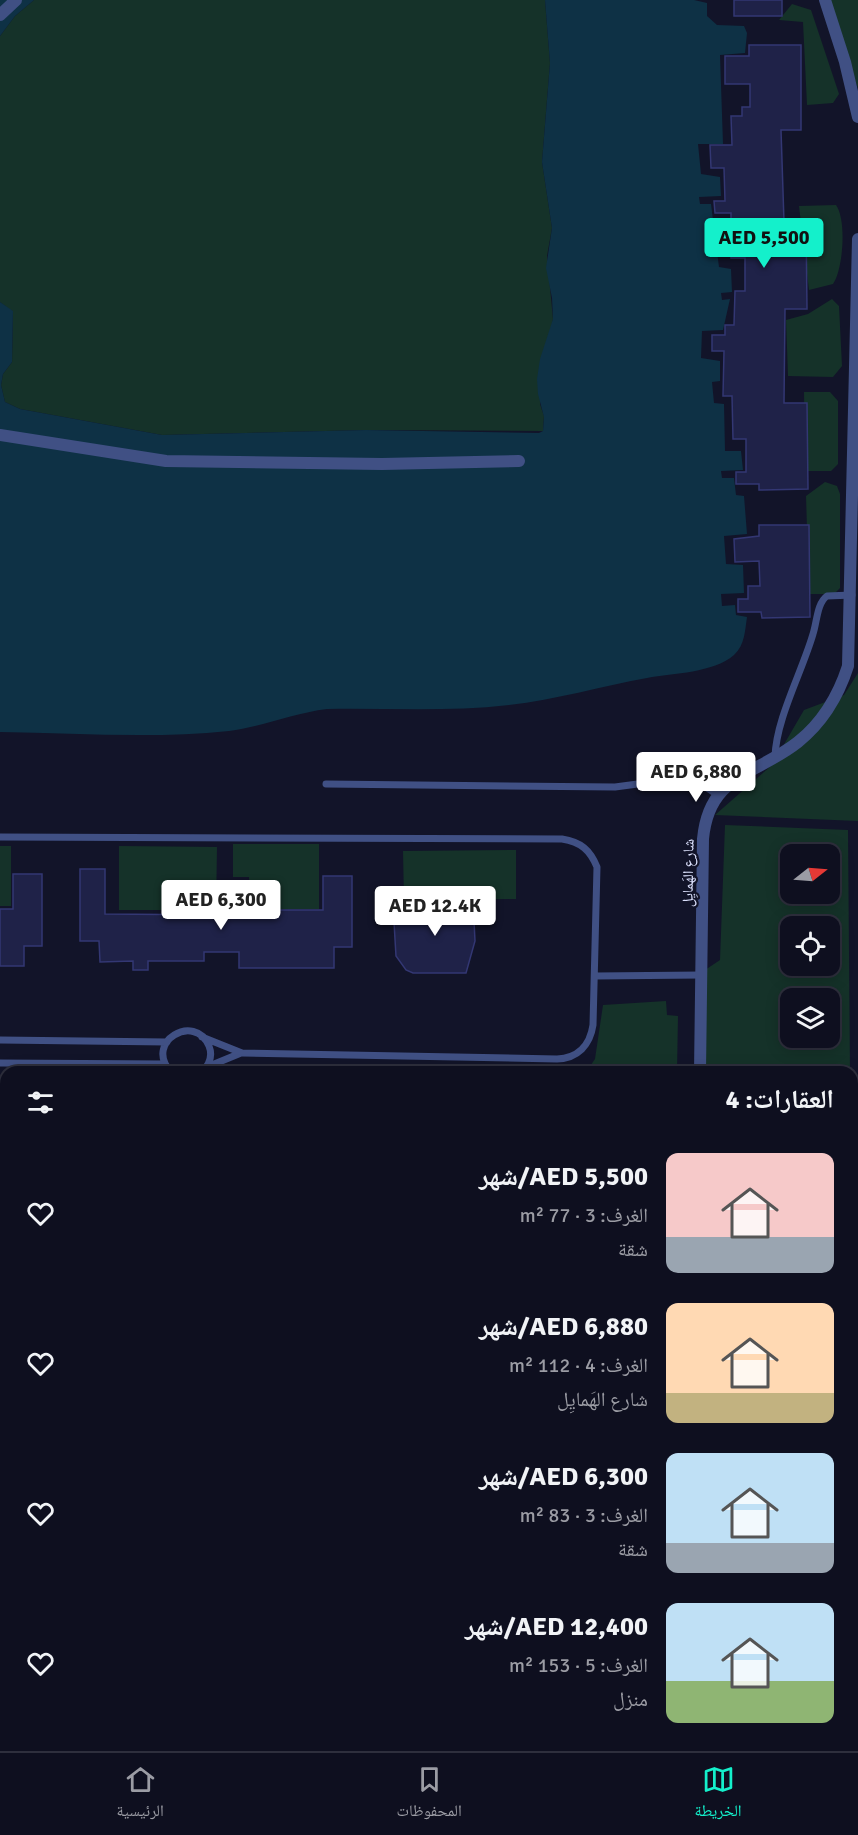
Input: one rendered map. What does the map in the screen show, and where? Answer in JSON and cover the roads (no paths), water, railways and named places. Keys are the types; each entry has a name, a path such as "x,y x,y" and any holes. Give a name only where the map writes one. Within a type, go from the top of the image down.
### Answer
{"street":[{"path":"0,15 16,0"},
{"path":"825,0 845,62 858,117"},
{"name":"شارع الهَمايِل","path":"700,1066 703,839 708,813 718,795 741,774 775,757 811,731 829,709 842,684 850,644 852,406 858,239"},
{"path":"0,435 166,461 381,464 519,461"}],"lane":[{"path":"775,757 779,729 808,654 820,604 827,596 852,595"},
{"path":"326,784 615,787 683,778 695,780 718,795"},
{"path":"0,837 258,836 574,841 585,847 597,867 595,976 589,1040 579,1052 565,1058 242,1053 186,1031 175,1034 167,1042 163,1053 165,1064 0,1063"},
{"path":"595,976 701,975"},
{"path":"202,1037 210,1051 206,1066"},
{"path":"0,1040 167,1042"},
{"path":"215,1066 242,1053"}],"water":[{"path":"0,0 34,0 15,16 0,36"},
{"path":"545,0 694,0 707,3 707,16 717,25 744,26 747,33 745,53 720,55 723,144 698,144 701,174 720,177 721,196 699,197 700,204 711,204 719,267 731,269 732,292 721,293 722,300 730,299 723,330 702,331 701,358 720,361 720,381 712,382 714,403 724,404 725,451 741,451 743,470 721,471 722,478 734,478 736,495 744,496 747,534 724,536 726,564 743,565 744,593 721,594 722,606 735,605 736,615 747,617 744,637 738,651 725,661 704,669 509,705 441,709 327,709 241,729 200,733 143,735 0,732 0,302 13,311 12,362 3,374 1,385 5,402 20,409 162,435 366,430 539,433 543,431 544,417 537,379 540,359 553,319 552,298 546,268 552,228 542,162 550,63"}]}
